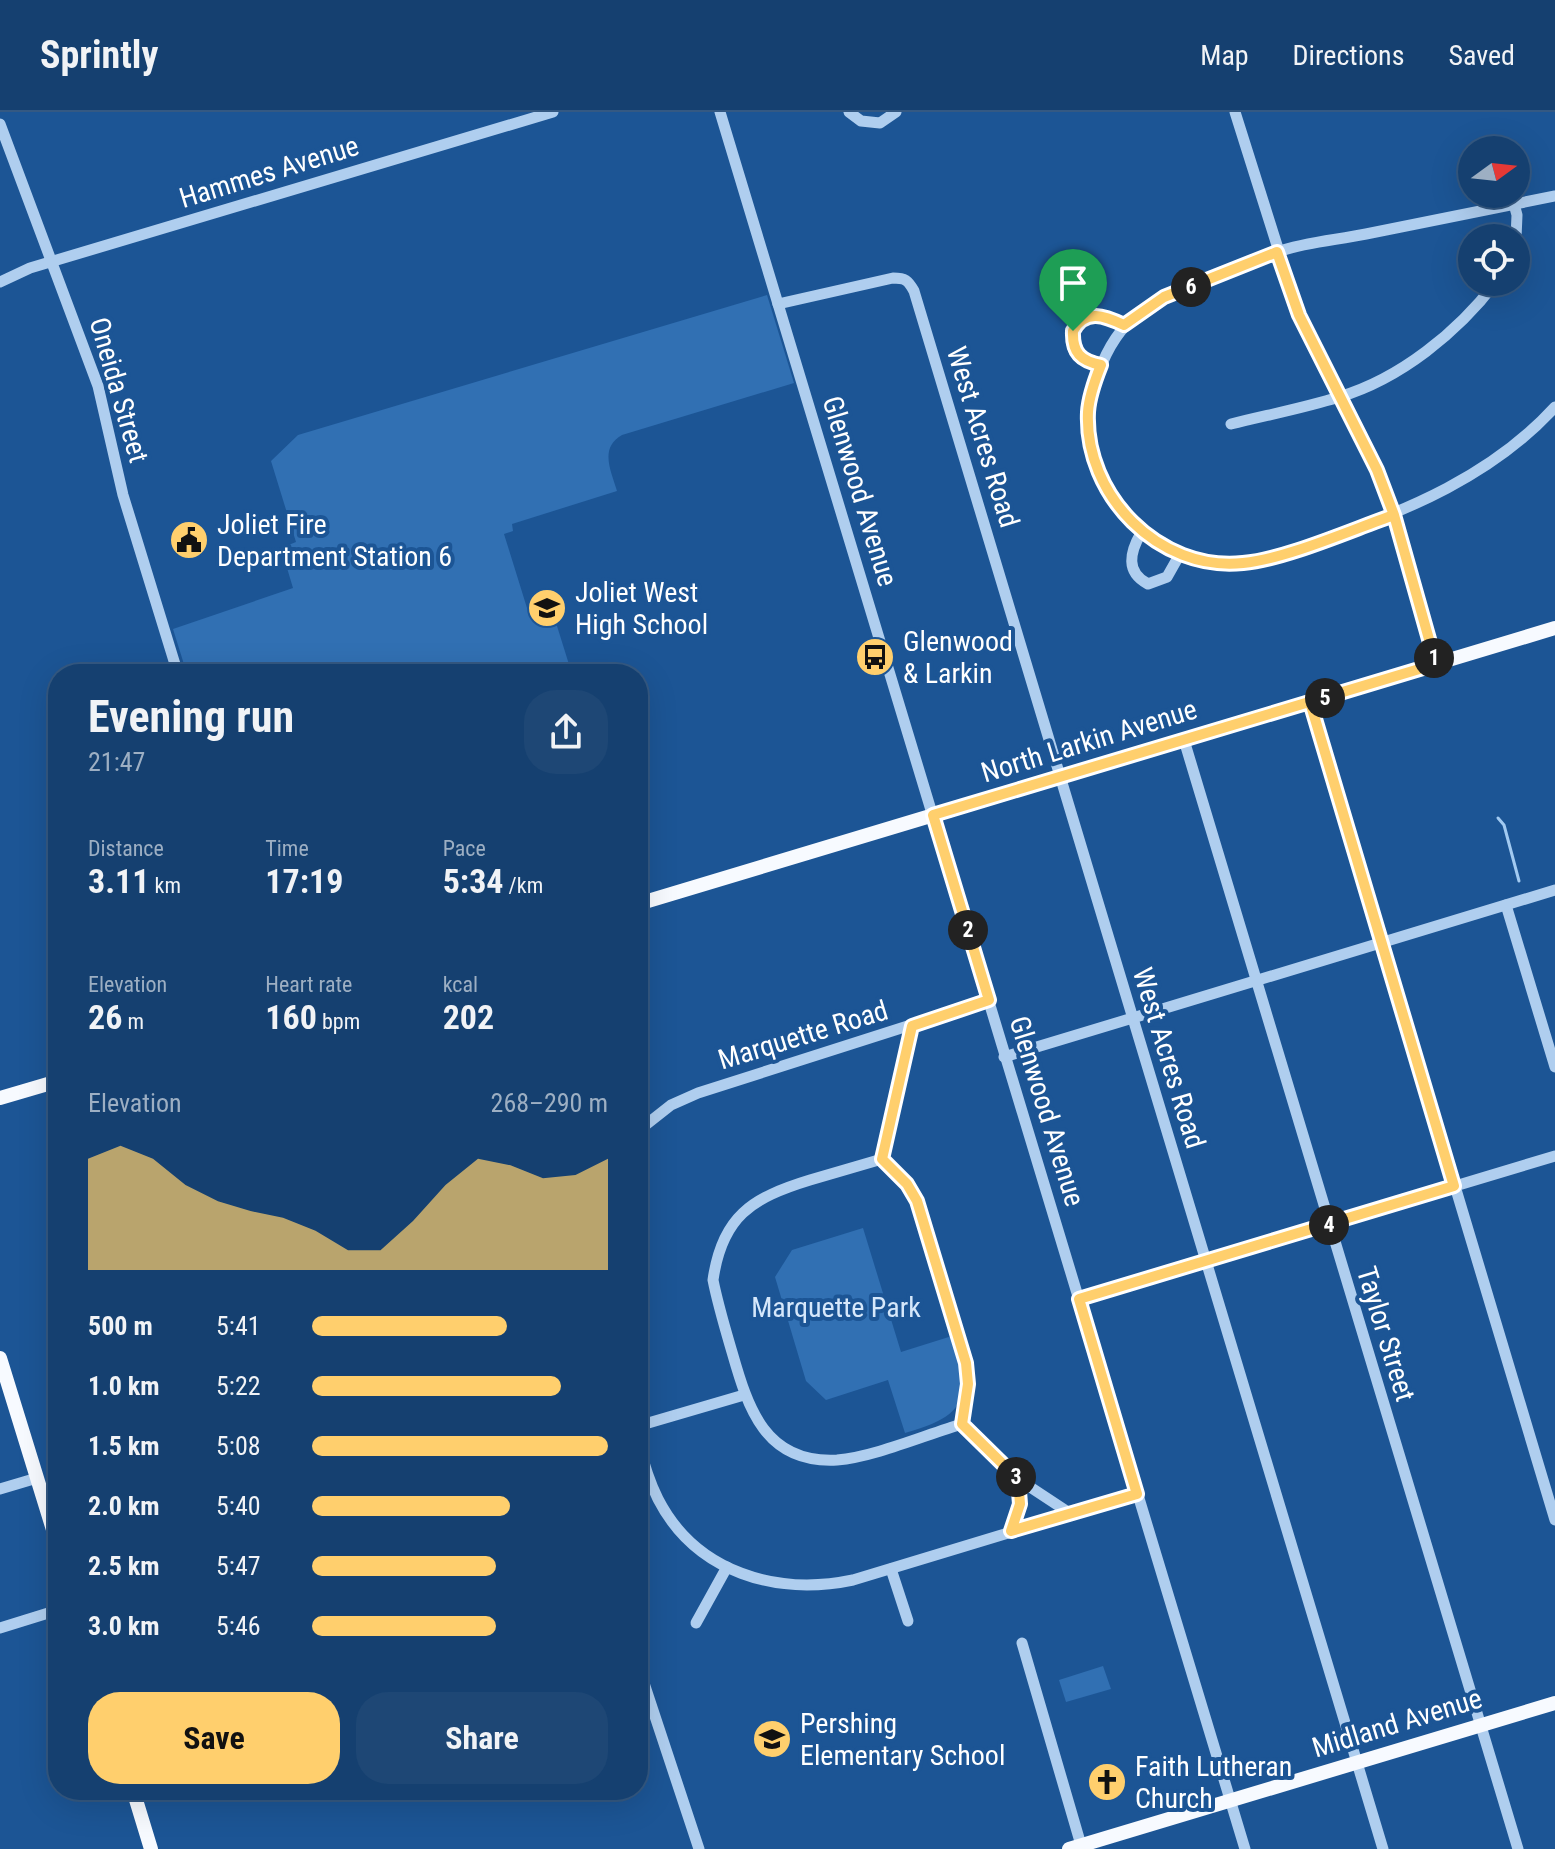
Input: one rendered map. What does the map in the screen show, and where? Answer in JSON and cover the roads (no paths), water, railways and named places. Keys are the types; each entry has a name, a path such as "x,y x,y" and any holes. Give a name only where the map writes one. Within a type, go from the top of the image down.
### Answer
{"main road":[{"name":"North Larkin Avenue","path":"648,901 1555,628"},
{"path":"0,1098 48,1084"},
{"path":"0,1358 48,1514"},
{"name":"Midland Avenue","path":"1075,1847 1555,1703"},
{"path":"136,1800 151,1849"}],"street":[{"name":"Hammes Avenue","path":"0,282 30,268 553,112"},
{"name":"Glenwood Avenue","path":"720,112 1245,1849"},
{"path":"849,112 861,121 874,123 880,123 896,112"},
{"path":"1235,112 1299,315 1377,470 1394,515 1436,664"},
{"name":"Oneida Street","path":"0,124 2,138 53,262 98,386 123,495 175,664"},
{"path":"1530,201 1555,196"},
{"path":"1494,208 1277,252 1164,297 1124,325 1101,365 1088,410 1092,449 1109,494 1141,533 1180,554 1214,562 1243,563 1299,548 1394,515 1427,500 1503,453 1534,430 1555,407"},
{"name":"West Acres Road","path":"778,304 893,278 909,281 1062,777 1131,1017 1383,1849"},
{"path":"1231,424 1342,397 1384,377 1444,336 1468,316 1484,296"},
{"path":"1101,365 1087,362 1077,355 1072,344 1078,321 1091,315 1104,316 1124,325"},
{"path":"1141,533 1131,559 1132,571 1138,579 1148,584 1167,577 1180,554"},
{"path":"1310,702 1555,1520"},
{"name":"Taylor Street","path":"1184,740 1518,1849"},
{"path":"1004,1057 1555,890"},
{"path":"1506,905 1555,1067"},
{"name":"Marquette Road","path":"648,1123 671,1105 698,1093 989,1000"},
{"path":"882,1159 912,1026"},
{"path":"1079,1299 1555,1156"},
{"path":"882,1159 777,1190 752,1203 735,1218 724,1237 713,1280 744,1395 752,1415 781,1445 798,1454 818,1459 838,1460 860,1456 962,1424"},
{"path":"882,1159 907,1184 917,1201 966,1363 968,1384 962,1424"},
{"path":"648,1423 744,1395"},
{"path":"962,1424 1018,1479 1071,1514"},
{"path":"648,1476 674,1524 691,1543 748,1577 798,1586 825,1586 891,1569 1137,1494"},
{"path":"0,1489 37,1478"},
{"path":"1011,1531 1020,1504 1018,1479"},
{"path":"696,1623 727,1567"},
{"path":"891,1569 908,1621"},
{"path":"0,1628 48,1613"},
{"path":"1022,1643 1075,1847"},
{"path":"648,1695 699,1849"}],"waterway":[{"path":"1498,818 1504,825 1519,881"}],"place":[{"name":"Joliet Fire Department Station 6","path":"189,540"},
{"name":"Joliet West High School","path":"547,608"},
{"name":"Glenwood & Larkin","path":"875,657"},
{"name":"Pershing Elementary School","path":"772,1739"},
{"name":"Faith Lutheran Church","path":"1107,1782"}],"park label":[{"name":"Marquette Park","path":"836,1307"}]}
